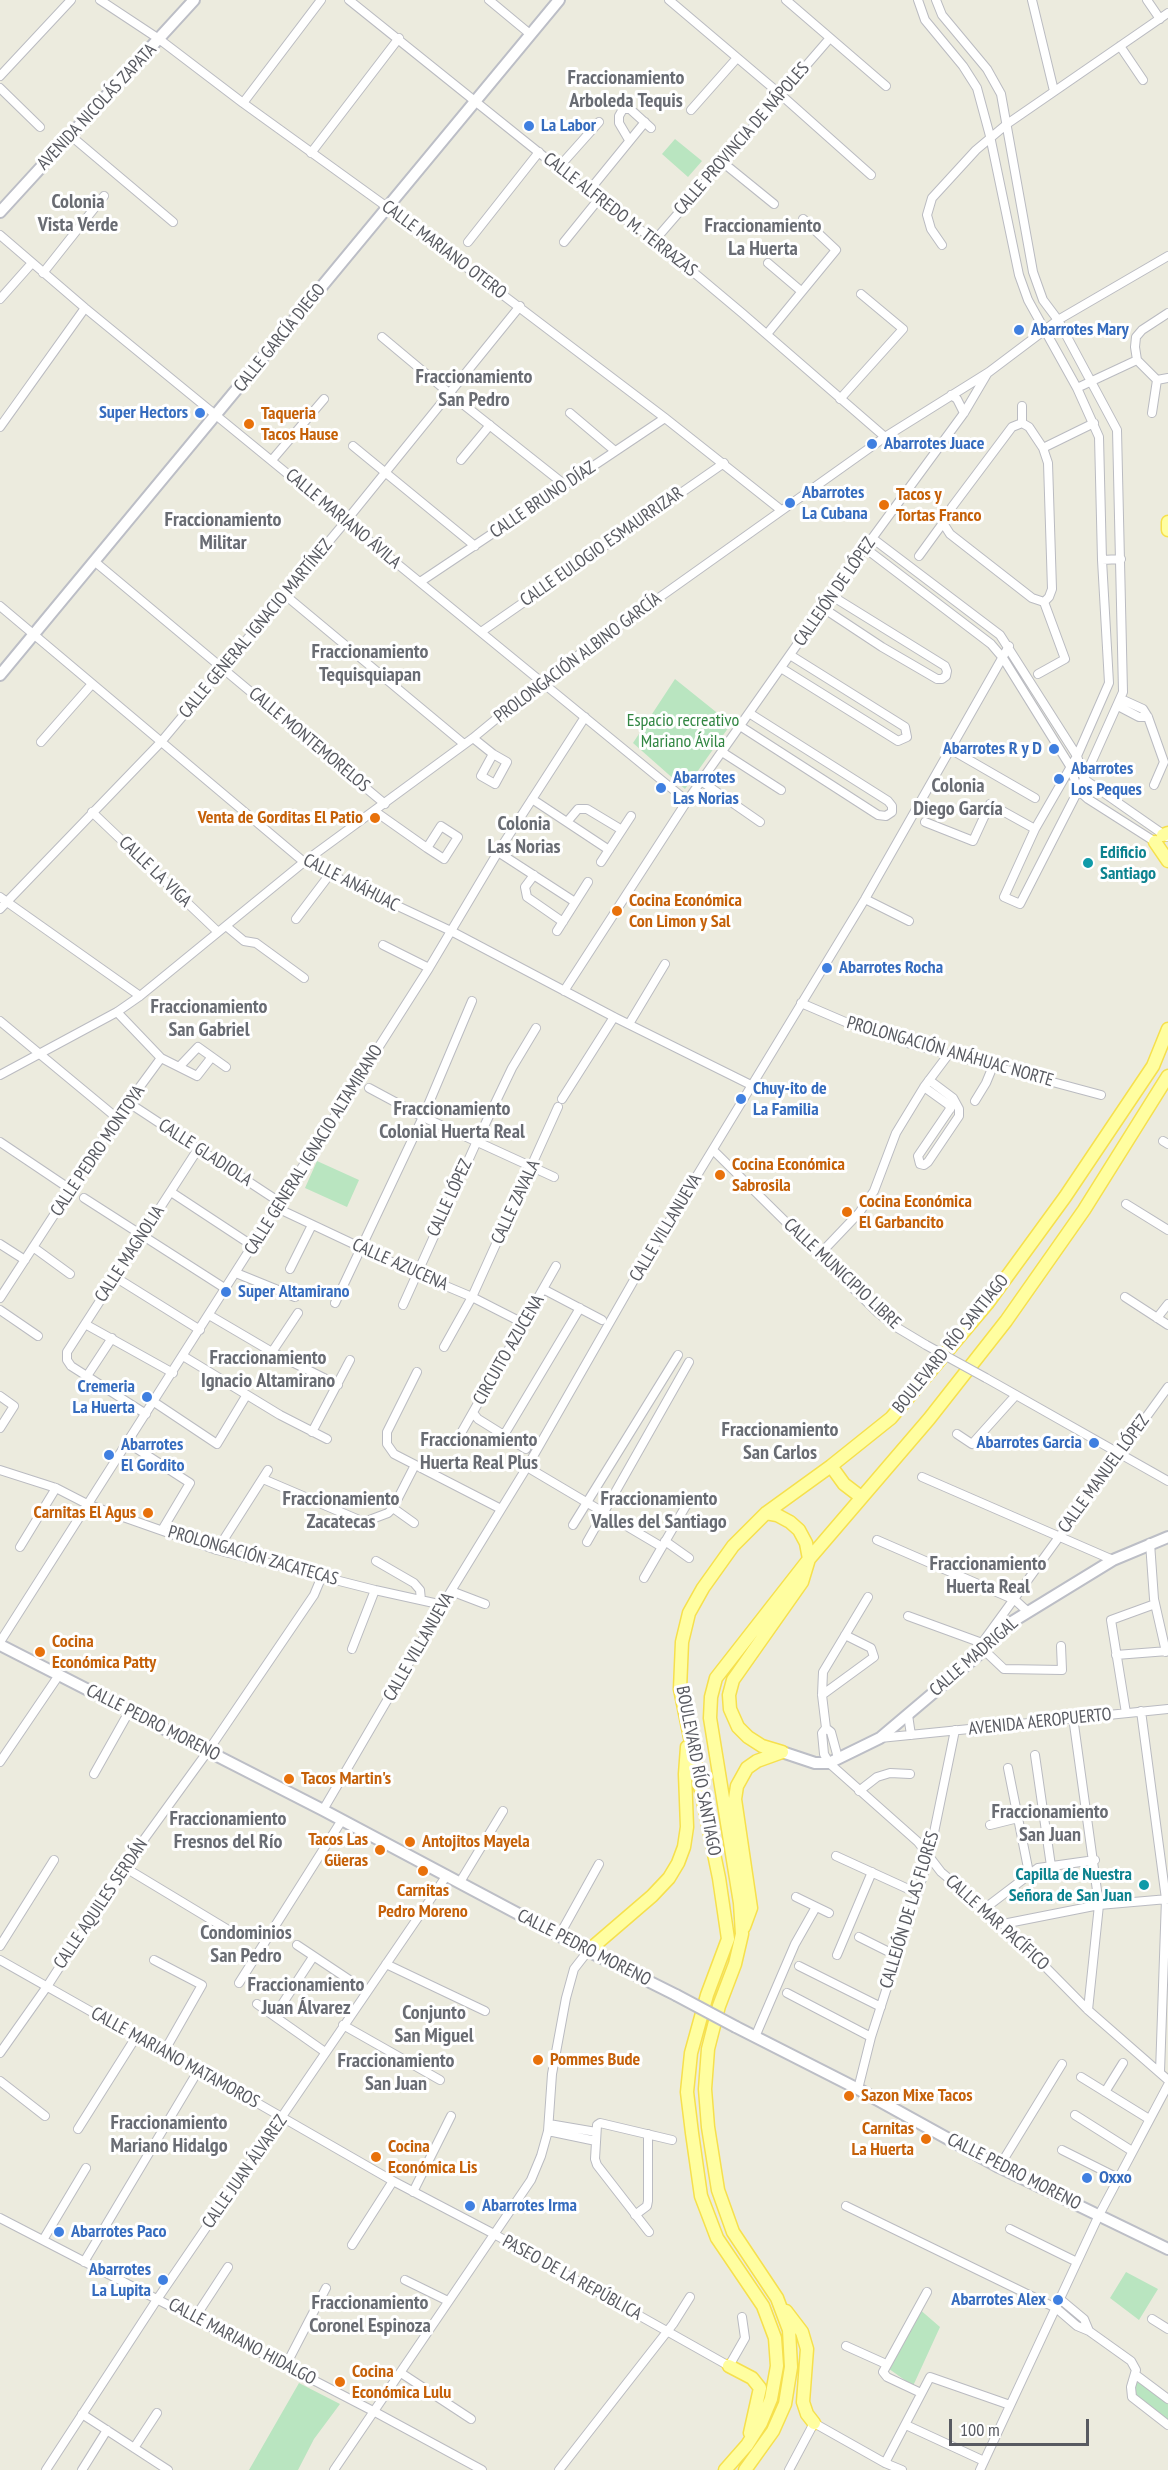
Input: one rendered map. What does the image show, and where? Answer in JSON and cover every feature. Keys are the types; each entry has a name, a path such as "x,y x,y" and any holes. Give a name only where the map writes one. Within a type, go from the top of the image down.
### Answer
{"main road":[{"path":"1168,522 1168,530"},
{"path":"1163,837 1168,861"},
{"name":"BOULEVARD RÍO SANTIAGO","path":"725,2470 747,2445 760,2423 776,2384 776,2338 763,2306 717,2238 701,2196 687,2092 691,2054 707,1995 728,1939 719,1878 680,1689 682,1642 689,1613 703,1588 733,1546 766,1513 831,1466 891,1418 987,1304 1065,1197 1153,1066 1167,1032 1168,1019"},
{"name":"BOULEVARD RÍO SANTIAGO","path":"745,2470 769,2438 785,2404 791,2367 789,2330 777,2298 733,2232 718,2190 708,2127 705,2089 708,2049 742,1934 740,1903 710,1718 711,1697 716,1678 809,1559 928,1419 1006,1321 1084,1210 1168,1076"},
{"path":"831,1466 844,1484 861,1497"},
{"path":"766,1513 783,1518 799,1530 806,1542 809,1559 802,1582 733,1680 729,1695 730,1709 738,1727 762,1746 782,1752"},
{"path":"588,1951 652,1896 669,1878 678,1863 684,1847 687,1827 685,1774 688,1734"},
{"path":"742,1934 751,1908 735,1799 737,1786 747,1768 757,1761 782,1752"},
{"path":"777,2298 802,2332 807,2349 803,2402 807,2414 814,2423"},
{"path":"729,2366 752,2378 760,2388 747,2445"}],"street":[{"path":"0,76 71,0"},
{"name":"CALLE MARIANO OTERO","path":"100,0 159,39 520,306 782,510"},
{"name":"AVENIDA NICOLÁS ZAPATA","path":"0,212 194,0"},
{"path":"243,103 321,0"},
{"name":"CALLE ALFREDO M. TERRAZAS","path":"349,0 598,200 655,240 885,437"},
{"path":"489,0 530,34"},
{"name":"CALLE GARCÍA DIEGO","path":"0,675 559,0"},
{"path":"669,0 780,93 871,175"},
{"path":"786,0 886,86"},
{"path":"918,0 925,20 963,66 976,88 990,136 1019,275 1028,300 1077,388 1099,437 1102,560 1109,683 1077,756 1035,829 1004,897 1020,904 1120,703 1123,637 1117,430 1058,320 1043,300 1033,272 1001,94 987,69 942,15 936,0"},
{"path":"1032,0 1054,91"},
{"path":"1147,0 1160,19"},
{"path":"942,245 931,229 927,214 932,198 990,136 1168,13"},
{"path":"311,153 399,38"},
{"name":"CALLE PROVINCIA DE NÁPOLES","path":"655,240 721,161 830,38"},
{"path":"1120,46 1143,80"},
{"path":"691,110 737,58"},
{"path":"0,88 40,127"},
{"path":"588,192 629,140 648,125 630,109 623,109 619,116 619,123 629,140"},
{"path":"558,168 599,122"},
{"path":"71,136 173,222"},
{"path":"468,242 539,152"},
{"path":"721,161 774,204"},
{"path":"43,273 104,196"},
{"path":"564,242 598,200"},
{"path":"766,334 836,250 804,219"},
{"name":"CALLE MARIANO ÁVILA","path":"0,236 687,801"},
{"name":"PROLONGACIÓN ALBINO GARCÍA","path":"0,1075 117,1012 140,996 304,862 376,812 473,738 542,681 885,437 989,372 1058,320 1168,256"},
{"path":"768,262 801,291"},
{"path":"0,299 32,263"},
{"path":"840,399 903,329 861,294"},
{"name":"CALLE GENERAL IGNACIO MARTÍNEZ","path":"0,909 3,899 161,742 346,521 520,306"},
{"path":"0,427 85,308"},
{"path":"1157,380 1137,360 1136,338 1149,325 1168,313"},
{"path":"382,337 448,393 565,485"},
{"path":"1077,388 1137,360"},
{"name":"CALLEJÓN DE LÓPEZ","path":"564,991 687,801 872,538 964,413 989,372"},
{"path":"1157,380 1168,378"},
{"path":"1152,413 1157,380"},
{"path":"951,395 957,399 964,413"},
{"path":"272,460 324,399"},
{"path":"1022,406 1022,423"},
{"path":"570,413 615,451"},
{"name":"CALLE BRUNO DÍAZ","path":"420,582 664,418"},
{"path":"1022,423 1029,427 1043,448 1048,463 1052,589 1044,602"},
{"path":"919,556 944,523 952,507 1012,427 1022,423"},
{"path":"1043,448 1094,423"},
{"path":"461,460 490,425"},
{"path":"353,446 475,546"},
{"name":"CALLE EULOGIO ESMAURRIZAR","path":"481,632 724,463"},
{"path":"944,523 950,534 1032,598 1044,602"},
{"path":"872,538 1000,635 1077,756 1084,779 1163,837 1168,850"},
{"path":"865,548 991,644 1003,658 1070,766 1078,790 1088,799 1163,837"},
{"path":"1102,560 1121,559"},
{"name":"CALLE MONTEMORELOS","path":"94,561 385,804"},
{"path":"285,595 464,744"},
{"path":"823,608 882,647 937,679 946,676 945,666 832,596"},
{"path":"1038,674 1065,658 1044,602"},
{"name":"CALLE ANÁHUAC","path":"0,606 304,862 451,931 614,1017 751,1085"},
{"path":"882,647 891,634"},
{"name":"CALLE VILLANUEVA","path":"323,1810 451,1591 527,1467 642,1266 865,899 1009,646"},
{"path":"781,668 898,741 903,741 906,737 905,727 790,655"},
{"path":"41,742 92,684"},
{"path":"849,710 858,697"},
{"path":"1120,703 1139,717 1148,717 1164,762 1154,785"},
{"path":"740,726 878,815 886,816 892,812 892,806 888,801 749,713"},
{"name":"CALLE GENERAL IGNACIO ALTAMIRANO","path":"0,1643 429,968 498,852 585,717"},
{"path":"473,738 493,754"},
{"path":"950,749 1035,798"},
{"path":"722,752 781,790"},
{"path":"824,781 832,767"},
{"path":"701,781 760,822"},
{"path":"532,799 609,850"},
{"path":"925,822 973,841 990,804 1035,829"},
{"path":"567,822 578,809 587,809 622,830"},
{"name":"CALLE LA VIGA","path":"92,812 218,932"},
{"path":"376,812 427,848"},
{"path":"601,862 632,816"},
{"path":"498,852 575,902"},
{"path":"296,919 330,874"},
{"path":"534,875 525,887 527,897 563,922"},
{"path":"557,931 588,882"},
{"path":"3,899 140,996"},
{"path":"865,899 909,921"},
{"path":"226,926 244,941 256,943 304,978"},
{"path":"384,945 429,968"},
{"path":"629,1024 665,964"},
{"path":"335,1303 423,1117 472,1001"},
{"name":"PROLONGACIÓN ANÁHUAC NORTE","path":"801,1003 850,1024 948,1055 1101,1095"},
{"path":"117,1012 161,1058 197,1076 211,1058"},
{"path":"562,1099 614,1017"},
{"path":"0,1021 117,1118"},
{"name":"CALLE LÓPEZ","path":"403,1305 512,1068 536,1028"},
{"path":"180,1066 198,1047 226,1067"},
{"path":"819,1255 859,1213 874,1191 896,1133 924,1087 948,1055"},
{"name":"CALLE PEDRO MONTOYA","path":"0,1298 117,1118 161,1058"},
{"path":"975,1101 993,1066"},
{"path":"929,1080 953,1098 959,1116 928,1162 924,1165 920,1164 918,1156 955,1109"},
{"path":"924,1087 955,1109"},
{"path":"369,1088 423,1117 554,1177"},
{"name":"CALLE GLADIOLA","path":"129,1103 279,1205"},
{"name":"CALLE ZAVALA","path":"444,1347 472,1297 558,1107"},
{"path":"0,1142 70,1190"},
{"name":"CALLE MAGNOLIA","path":"87,1376 71,1366 67,1360 67,1352 198,1149"},
{"name":"CALLE MUNICIPIO LIBRE","path":"713,1150 877,1312 896,1327 1168,1481"},
{"path":"171,1192 253,1246"},
{"path":"84,1198 226,1289"},
{"path":"1126,1204 1168,1230"},
{"name":"CALLE AZUCENA","path":"279,1205 312,1225 472,1297 523,1323"},
{"path":"290,1269 312,1225"},
{"path":"0,1244 25,1260"},
{"path":"33,1247 70,1274"},
{"path":"543,1289 556,1266"},
{"path":"236,1273 295,1297"},
{"path":"115,1276 200,1330"},
{"name":"CIRCUITO AZUCENA","path":"526,1449 478,1419 474,1414 475,1408 543,1289 602,1320"},
{"path":"1125,1297 1168,1325"},
{"path":"1157,1318 1168,1304"},
{"path":"504,1435 580,1308"},
{"path":"0,1310 38,1336"},
{"path":"272,1352 298,1313"},
{"path":"209,1315 272,1352 338,1385"},
{"path":"85,1324 173,1373"},
{"path":"112,1338 87,1376 146,1414"},
{"path":"573,1525 678,1355"},
{"path":"183,1356 246,1396 327,1439"},
{"path":"312,1432 350,1360"},
{"path":"587,1542 689,1362"},
{"path":"417,1372 387,1432 387,1444 394,1454 501,1509"},
{"name":"CALLE MANUEL LÓPEZ","path":"983,1647 1119,1452 1168,1387"},
{"path":"957,1434 972,1444 1016,1395"},
{"path":"0,1396 14,1406 0,1428"},
{"path":"154,1402 217,1444 246,1396"},
{"path":"456,1442 474,1414"},
{"path":"638,1420 651,1428"},
{"path":"128,1443 190,1483 162,1530"},
{"path":"263,1479 364,1522 388,1513 393,1508 415,1465"},
{"path":"527,1467 689,1558"},
{"name":"PROLONGACIÓN ZACATECAS","path":"0,1470 56,1488 89,1504 217,1550 443,1605"},
{"path":"217,1550 268,1470"},
{"path":"922,1477 1113,1560"},
{"path":"20,1547 56,1488"},
{"path":"644,1578 691,1497"},
{"path":"393,1508 414,1523"},
{"name":"CALLE MADRIGAL","path":"834,1761 880,1738 1002,1628 1113,1560 1168,1537"},
{"path":"877,1540 1015,1600 1028,1611"},
{"path":"1116,1655 1167,1652 1155,1604 1150,1543"},
{"path":"376,1561 414,1582 420,1590 421,1600"},
{"name":"CALLE AQUILES SERDÁN","path":"0,2053 48,1985 124,1867 208,1751 314,1596 322,1576"},
{"path":"352,1649 375,1590"},
{"path":"451,1591 485,1604"},
{"path":"782,1752 814,1763 834,1761 831,1732 826,1728 822,1695 823,1672 868,1597"},
{"path":"1126,1713 1111,1620 1155,1604"},
{"path":"908,1616 983,1647 1004,1669 1062,1670 1061,1646"},
{"path":"822,1695 874,1657 871,1648 845,1635"},
{"name":"CALLE PEDRO MORENO","path":"0,1643 323,1810 559,1936 858,2089 999,2167 1168,2248"},
{"path":"0,1762 59,1674"},
{"name":"AVENIDA AEROPUERTO","path":"880,1738 1168,1709"},
{"path":"94,1774 130,1710"},
{"path":"1141,1712 1167,1899 1165,2044 1160,2072"},
{"path":"908,1714 911,1734"},
{"path":"1073,1717 1095,1860 1099,1905 1088,2010"},
{"name":"CALLEJÓN DE LAS FLORES","path":"858,2089 881,2007 929,1857 955,1730"},
{"path":"1035,1755 1051,1866"},
{"name":"CALLE MAR PACÍFICO","path":"834,1761 859,1791 918,1842 941,1872 1003,1924 1088,2010 1160,2072 1168,2083"},
{"path":"1008,1768 1029,1873"},
{"path":"859,1791 878,1777 890,1773 910,1774"},
{"path":"460,1882 504,1811"},
{"path":"990,1825 1018,1818"},
{"path":"239,1983 342,1820"},
{"path":"836,1856 917,1893"},
{"path":"0,1946 54,1860"},
{"path":"984,1909 1038,1868 1095,1860"},
{"path":"559,1936 599,1864"},
{"path":"124,1867 235,1934"},
{"path":"837,1955 872,1872"},
{"name":"CALLE JUAN ÁLVAREZ","path":"45,2470 158,2298 447,1875"},
{"path":"796,1897 829,1912"},
{"path":"1003,1924 1099,1905 1167,1899"},
{"path":"755,2037 795,1944 816,1907"},
{"path":"859,1938 897,1956"},
{"path":"297,1945 366,1991"},
{"path":"334,2470 531,2180 549,2127 552,2074 560,2023 574,1969 588,1951"},
{"path":"275,2015 313,1956"},
{"name":"CALLE MARIANO MATAMOROS","path":"0,1960 48,1985 136,2037 165,2050 198,2071 413,2192"},
{"path":"154,1960 202,1985 165,2050"},
{"path":"386,1964 485,2011"},
{"path":"799,1966 881,2007"},
{"path":"787,1994 872,2037"},
{"path":"257,2004 325,2052"},
{"path":"343,2025 440,2079"},
{"path":"78,2129 136,2037"},
{"path":"1105,2092 1123,2063"},
{"path":"999,2167 1062,2064"},
{"path":"84,2262 198,2071"},
{"path":"1081,2077 1149,2120"},
{"path":"0,2080 45,2116"},
{"path":"980,2470 1099,2215 1168,2083"},
{"path":"413,2192 451,2115"},
{"path":"1075,2115 1132,2151"},
{"path":"649,2232 597,2165 597,2125 600,2123 672,2140"},
{"path":"549,2127 596,2132"},
{"path":"549,2127 596,2141"},
{"path":"635,2215 647,2206 648,2201 648,2134"},
{"path":"1062,2150 1118,2178"},
{"path":"43,2240 86,2168"},
{"path":"352,2246 393,2181"},
{"name":"PASEO DE LA REPÚBLICA","path":"413,2192 494,2234 729,2366"},
{"path":"846,2206 1056,2308 1077,2326 1089,2331 1131,2361 1136,2370 1131,2387 1132,2397 1168,2425"},
{"name":"CALLE MARIANO HIDALGO","path":"0,2218 158,2298 482,2470"},
{"path":"1010,2229 1077,2262"},
{"path":"194,2319 228,2267"},
{"path":"405,2280 448,2301"},
{"path":"286,2365 326,2288"},
{"path":"921,2393 887,2377 883,2372 927,2292"},
{"path":"559,2470 690,2297"},
{"path":"1060,2299 1084,2319 1089,2331"},
{"path":"1152,2319 1165,2327 1168,2316"},
{"path":"729,2366 745,2338 742,2317"},
{"path":"846,2346 886,2364"},
{"path":"401,2373 471,2419"},
{"path":"1136,2375 1168,2399"},
{"path":"885,2463 930,2377 1010,2405"},
{"path":"134,2448 156,2413"},
{"path":"82,2414 168,2470"},
{"path":"789,2470 814,2423 900,2470"},
{"path":"906,2425 984,2461"},
{"path":"82,2470 107,2430"}],"green space":[{"path":"675,139 702,161 688,177 662,154"},
{"name":"Espacio recreativo Mariano Ávila","path":"675,679 731,724 685,789 633,743"},
{"path":"317,1161 359,1180 347,1207 305,1188"},
{"path":"1126,2272 1158,2289 1139,2320 1110,2298"},
{"path":"918,2308 940,2327 913,2386 885,2366"},
{"path":"1137,2379 1168,2402 1168,2421 1134,2395"},
{"path":"299,2383 340,2404 314,2439 298,2470 249,2470"}],"place":[{"name":"La Labor","path":"529,126"},
{"name":"Abarrotes Mary","path":"1019,330"},
{"name":"Super Hectors","path":"200,413"},
{"name":"Taqueria Tacos Hause","path":"249,424"},
{"name":"Abarrotes Juace","path":"872,444"},
{"name":"Abarrotes La Cubana","path":"790,503"},
{"name":"Tacos y Tortas Franco","path":"884,505"},
{"name":"Abarrotes R y D","path":"1054,749"},
{"name":"Abarrotes Los Peques","path":"1059,779"},
{"name":"Abarrotes Las Norias","path":"661,788"},
{"name":"Venta de Gorditas El Patio","path":"375,818"},
{"name":"Edificio Santiago","path":"1088,863"},
{"name":"Cocina Económica Con Limon y Sal","path":"617,911"},
{"name":"Abarrotes Rocha","path":"827,968"},
{"name":"Chuy-ito de La Familia","path":"741,1099"},
{"name":"Cocina Económica Sabrosila","path":"720,1175"},
{"name":"Cocina Económica El Garbancito","path":"847,1212"},
{"name":"Super Altamirano","path":"226,1292"},
{"name":"Cremeria La Huerta","path":"147,1397"},
{"name":"Abarrotes Garcia","path":"1094,1443"},
{"name":"Abarrotes El Gordito","path":"109,1455"},
{"name":"Carnitas El Agus","path":"148,1513"},
{"name":"Cocina Económica Patty","path":"40,1652"},
{"name":"Tacos Martin's","path":"289,1779"},
{"name":"Antojitos Mayela","path":"410,1842"},
{"name":"Tacos Las Güeras","path":"380,1850"},
{"name":"Carnitas Pedro Moreno","path":"423,1871"},
{"name":"Capilla de Nuestra Señora de San Juan","path":"1144,1885"},
{"name":"Pommes Bude","path":"538,2060"},
{"name":"Sazon Mixe Tacos","path":"849,2096"},
{"name":"Carnitas La Huerta","path":"926,2139"},
{"name":"Cocina Económica Lis","path":"376,2157"},
{"name":"Oxxo","path":"1087,2178"},
{"name":"Abarrotes Irma","path":"470,2206"},
{"name":"Abarrotes Paco","path":"59,2232"},
{"name":"Abarrotes La Lupita","path":"163,2280"},
{"name":"Abarrotes Alex","path":"1058,2300"},
{"name":"Cocina Económica Lulu","path":"340,2382"}],"district":[{"name":"Fraccionamiento Arboleda Tequis","path":"626,90"},
{"name":"Colonia Vista Verde","path":"78,214"},
{"name":"Fraccionamiento La Huerta","path":"763,238"},
{"name":"Fraccionamiento San Pedro","path":"474,388"},
{"name":"Fraccionamiento Militar","path":"223,532"},
{"name":"Fraccionamiento Tequisquiapan","path":"370,664"},
{"name":"Colonia Diego García","path":"958,798"},
{"name":"Colonia Las Norias","path":"524,836"},
{"name":"Fraccionamiento San Gabriel","path":"209,1018"},
{"name":"Fraccionamiento Colonial Huerta Real","path":"452,1120"},
{"name":"Fraccionamiento Ignacio Altamirano","path":"268,1370"},
{"name":"Fraccionamiento San Carlos","path":"780,1442"},
{"name":"Fraccionamiento Huerta Real Plus","path":"479,1452"},
{"name":"Fraccionamiento Zacatecas","path":"341,1510"},
{"name":"Fraccionamiento Valles del Santiago","path":"659,1510"},
{"name":"Fraccionamiento Huerta Real","path":"988,1576"},
{"name":"Fraccionamiento San Juan","path":"1050,1824"},
{"name":"Fraccionamiento Fresnos del Río","path":"228,1830"},
{"name":"Condominios San Pedro","path":"246,1944"},
{"name":"Fraccionamiento Juan Álvarez","path":"306,1996"},
{"name":"Conjunto San Miguel","path":"434,2024"},
{"name":"Fraccionamiento San Juan","path":"396,2072"},
{"name":"Fraccionamiento Mariano Hidalgo","path":"169,2134"},
{"name":"Fraccionamiento Coronel Espinoza","path":"370,2314"}]}
